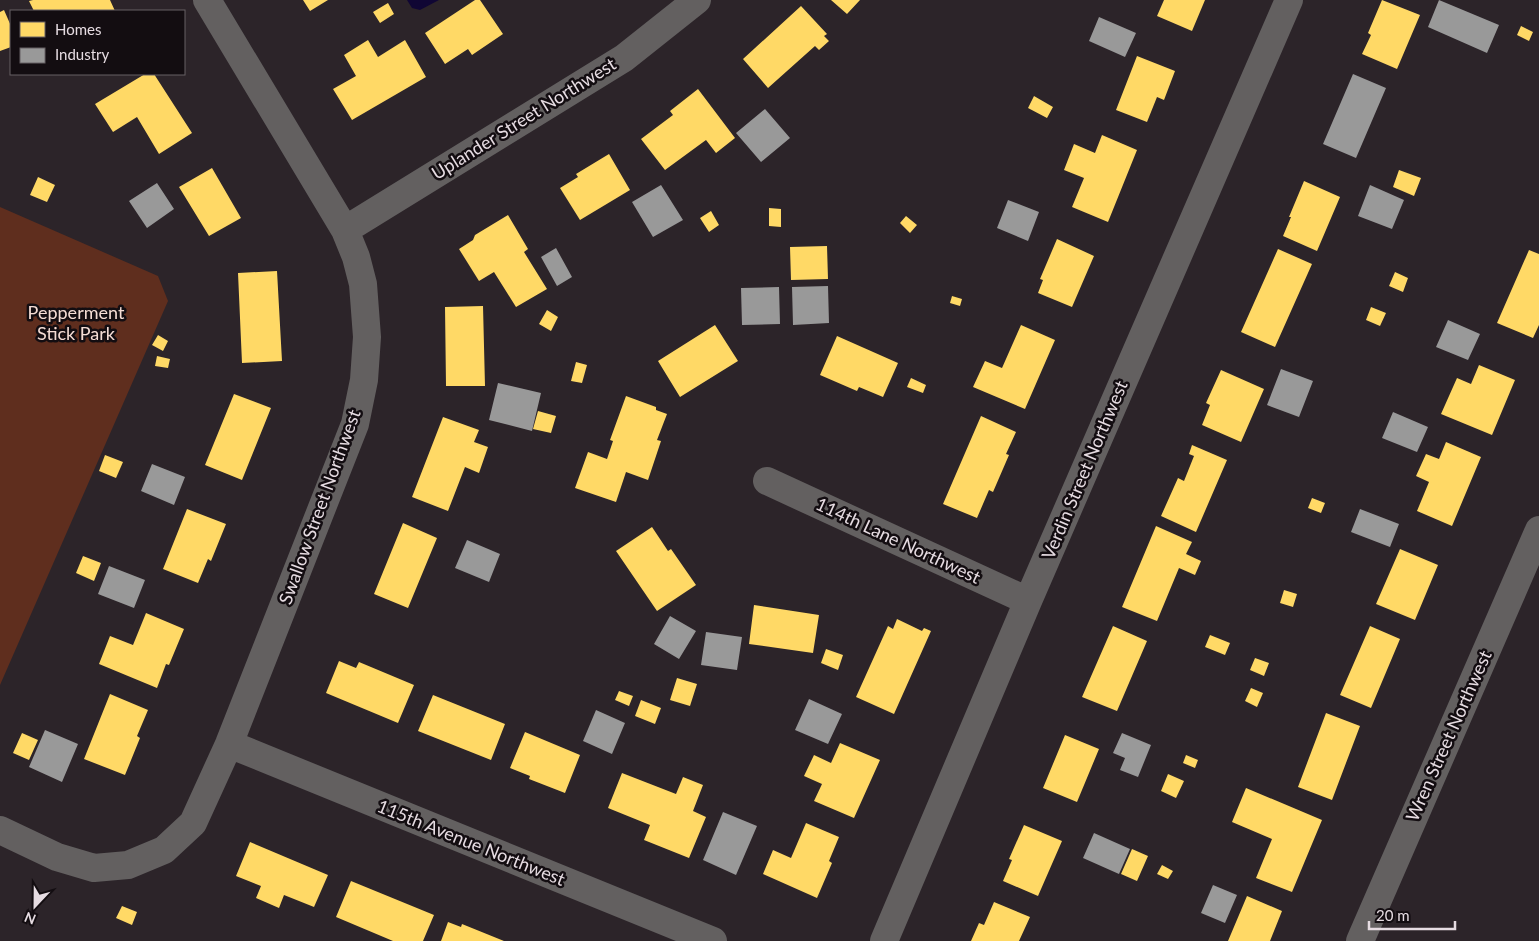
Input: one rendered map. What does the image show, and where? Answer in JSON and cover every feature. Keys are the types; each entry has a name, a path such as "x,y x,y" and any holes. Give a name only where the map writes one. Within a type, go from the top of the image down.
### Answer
{"street":[{"name":"Swallow Street Northwest","path":"0,830 57,857 94,868 128,865 164,850 193,823 229,744 354,424 364,380 367,337 364,284 356,257 345,230 207,0"},
{"name":"Uplander Street Northwest","path":"345,230 624,58 697,0"},
{"name":"Verdin Street Northwest","path":"884,941 1028,601 1289,0"},
{"name":"114th Lane Northwest","path":"767,481 1028,601"},
{"name":"Wren Street Northwest","path":"1360,941 1539,530"},
{"name":"115th Avenue Northwest","path":"229,744 713,941"}],"green space":[{"name":"Pepperment Stick Park","path":"0,207 158,276 168,301 0,685"}],"shaded area":[{"path":"407,0 439,0 420,10 412,8"}],"building: Homes":[{"path":"110,0 115,10 34,10 29,1"},
{"path":"303,0 328,0 310,11"},
{"path":"475,0 480,0 503,34 472,55 468,49 445,64 425,33"},
{"path":"831,0 860,0 847,14"},
{"path":"1164,0 1205,0 1192,31 1157,16"},
{"path":"1382,0 1420,15 1397,69 1362,54 1371,35 1368,33"},
{"path":"388,3 394,14 380,23 373,12"},
{"path":"801,6 827,34 824,36 829,41 819,50 815,46 768,88 743,59"},
{"path":"4,10 10,24 10,47 0,51 0,12"},
{"path":"1521,26 1533,32 1529,41 1517,35"},
{"path":"368,40 378,57 405,40 426,77 352,120 333,89 356,76 344,55"},
{"path":"1137,56 1175,71 1164,100 1157,97 1147,122 1116,110"},
{"path":"143,75 155,75 192,133 159,154 137,117 113,132 95,104"},
{"path":"698,89 735,138 716,153 706,140 665,170 641,139 673,115 670,111"},
{"path":"1034,96 1053,107 1047,118 1028,108"},
{"path":"1102,135 1137,150 1108,222 1072,207 1084,178 1064,170 1074,144 1095,153"},
{"path":"609,154 630,190 580,220 560,188 578,177 576,174"},
{"path":"212,168 241,218 209,236 179,187"},
{"path":"1399,170 1421,178 1414,196 1393,187"},
{"path":"38,177 55,185 47,202 30,195"},
{"path":"1304,181 1340,197 1317,251 1283,236"},
{"path":"769,208 781,209 781,227 769,226"},
{"path":"711,211 719,225 709,232 700,218"},
{"path":"508,215 528,249 524,252 547,289 516,307 494,272 479,281 459,249 473,240 475,235"},
{"path":"906,216 917,225 910,233 900,223"},
{"path":"1057,239 1094,256 1072,307 1038,293 1043,280 1040,279"},
{"path":"827,246 828,279 791,280 790,247"},
{"path":"1278,249 1312,264 1275,347 1241,332"},
{"path":"1529,250 1539,254 1539,325 1533,338 1497,323"},
{"path":"277,271 282,361 242,363 238,273"},
{"path":"1395,272 1408,278 1403,292 1389,286"},
{"path":"952,296 962,299 960,306 950,303"},
{"path":"483,306 485,386 446,386 445,307"},
{"path":"1371,307 1386,313 1380,326 1366,320"},
{"path":"547,310 558,317 551,331 539,324"},
{"path":"715,325 738,361 680,397 658,361"},
{"path":"1021,325 1055,340 1025,409 973,387 985,361 1002,368"},
{"path":"158,335 168,341 163,351 152,345"},
{"path":"837,336 898,363 883,397 859,387 857,391 820,375"},
{"path":"157,356 170,359 168,368 155,366"},
{"path":"576,362 587,365 582,383 571,381"},
{"path":"1479,365 1515,380 1492,435 1441,414 1457,378 1471,384"},
{"path":"1221,370 1264,389 1241,442 1202,425 1210,405 1206,403"},
{"path":"911,378 926,385 923,393 907,387"},
{"path":"234,394 271,408 242,480 205,465"},
{"path":"626,396 656,407 656,410 667,414 657,440 661,441 648,480 626,472 616,502 575,488 588,452 607,459 613,441 610,440"},
{"path":"538,411 556,416 551,433 533,429"},
{"path":"981,416 1016,432 1006,454 1009,455 993,492 989,490 977,518 943,504"},
{"path":"443,417 479,430 474,442 488,447 479,473 465,467 448,511 412,497"},
{"path":"1446,442 1481,457 1452,526 1417,511 1429,482 1416,476 1426,454 1439,459"},
{"path":"1192,445 1227,460 1196,532 1161,516 1178,478 1184,481 1194,456 1189,454"},
{"path":"105,455 123,462 116,478 99,471"},
{"path":"1312,498 1325,503 1321,513 1308,508"},
{"path":"187,509 226,524 211,561 208,559 198,583 163,569"},
{"path":"403,523 437,538 408,608 374,594"},
{"path":"1156,526 1192,542 1186,554 1201,561 1195,575 1179,568 1157,621 1122,607"},
{"path":"652,527 668,551 671,549 696,585 657,611 616,551"},
{"path":"1400,549 1438,565 1415,620 1376,604"},
{"path":"83,556 101,563 94,581 76,573"},
{"path":"1284,590 1297,594 1293,607 1280,603"},
{"path":"754,605 819,615 813,653 749,644"},
{"path":"146,613 184,629 169,665 166,664 157,688 99,664 110,636 133,645"},
{"path":"897,619 922,631 924,628 931,631 894,714 856,697 888,626 893,629"},
{"path":"1113,626 1147,641 1117,711 1082,697"},
{"path":"1370,626 1400,639 1371,708 1340,695"},
{"path":"1210,635 1230,643 1225,655 1205,647"},
{"path":"826,649 843,655 838,670 821,663"},
{"path":"1255,658 1269,663 1264,676 1250,670"},
{"path":"339,661 356,668 359,662 414,685 398,723 326,693"},
{"path":"677,678 697,684 690,706 670,700"},
{"path":"1251,688 1263,693 1257,707 1245,701"},
{"path":"619,691 633,696 629,706 615,700"},
{"path":"110,694 148,710 137,736 140,738 125,775 84,759"},
{"path":"433,695 505,724 491,760 418,731"},
{"path":"641,700 661,708 655,724 635,716"},
{"path":"1326,713 1360,726 1332,800 1298,787"},
{"path":"525,732 580,755 565,793 529,779 530,776 510,768"},
{"path":"22,733 38,740 29,760 13,753"},
{"path":"1065,735 1099,749 1077,802 1043,788"},
{"path":"840,743 880,760 854,818 814,801 822,784 804,776 814,755 831,763"},
{"path":"1186,755 1198,760 1195,768 1183,763"},
{"path":"622,773 676,794 683,777 703,785 693,811 706,817 689,858 644,840 650,825 608,808"},
{"path":"1168,774 1184,781 1176,798 1161,791"},
{"path":"1246,788 1322,820 1292,892 1256,878 1272,839 1232,822"},
{"path":"806,823 839,837 829,861 832,863 817,898 763,874 773,850 791,858"},
{"path":"1024,825 1062,841 1038,896 1003,881 1012,860 1009,859"},
{"path":"250,842 328,875 314,907 284,895 279,908 256,898 261,886 236,876"},
{"path":"1132,849 1148,856 1137,881 1121,874"},
{"path":"1162,865 1173,871 1168,879 1157,874"},
{"path":"351,881 434,915 423,941 393,941 336,917"},
{"path":"1247,896 1282,911 1270,941 1228,941"},
{"path":"994,902 1030,917 1019,941 971,941 979,923 984,925"},
{"path":"122,906 137,912 132,925 116,918"},
{"path":"448,922 461,927 462,924 504,941 441,941"}],"building: Industry":[{"path":"1439,0 1499,25 1487,53 1428,27"},
{"path":"1099,17 1136,33 1125,57 1089,41"},
{"path":"1353,74 1386,88 1356,158 1323,144"},
{"path":"765,109 790,138 761,162 736,133"},
{"path":"157,183 174,209 147,228 129,201"},
{"path":"661,185 683,220 653,237 632,202"},
{"path":"1370,185 1404,200 1392,229 1358,216"},
{"path":"1008,200 1039,212 1028,241 997,228"},
{"path":"556,248 572,277 557,286 541,257"},
{"path":"828,286 829,323 793,325 792,287"},
{"path":"779,287 780,324 742,325 741,288"},
{"path":"1448,320 1480,334 1468,360 1436,347"},
{"path":"1281,369 1313,381 1299,417 1267,405"},
{"path":"498,383 541,393 532,431 489,420"},
{"path":"1393,412 1428,427 1417,452 1382,438"},
{"path":"152,464 185,477 174,505 141,491"},
{"path":"1360,509 1399,524 1390,547 1351,532"},
{"path":"467,540 500,554 489,582 455,568"},
{"path":"109,566 145,580 134,608 98,594"},
{"path":"670,616 696,631 679,659 654,644"},
{"path":"706,632 742,637 737,670 701,665"},
{"path":"809,699 842,714 828,744 795,730"},
{"path":"596,710 625,723 612,754 583,741"},
{"path":"45,730 78,744 62,782 29,767"},
{"path":"1122,733 1151,745 1138,777 1120,770 1125,758 1113,753"},
{"path":"723,812 757,826 736,875 703,860"},
{"path":"1094,833 1130,849 1119,874 1083,858"},
{"path":"1213,885 1237,895 1225,923 1201,913"}]}
